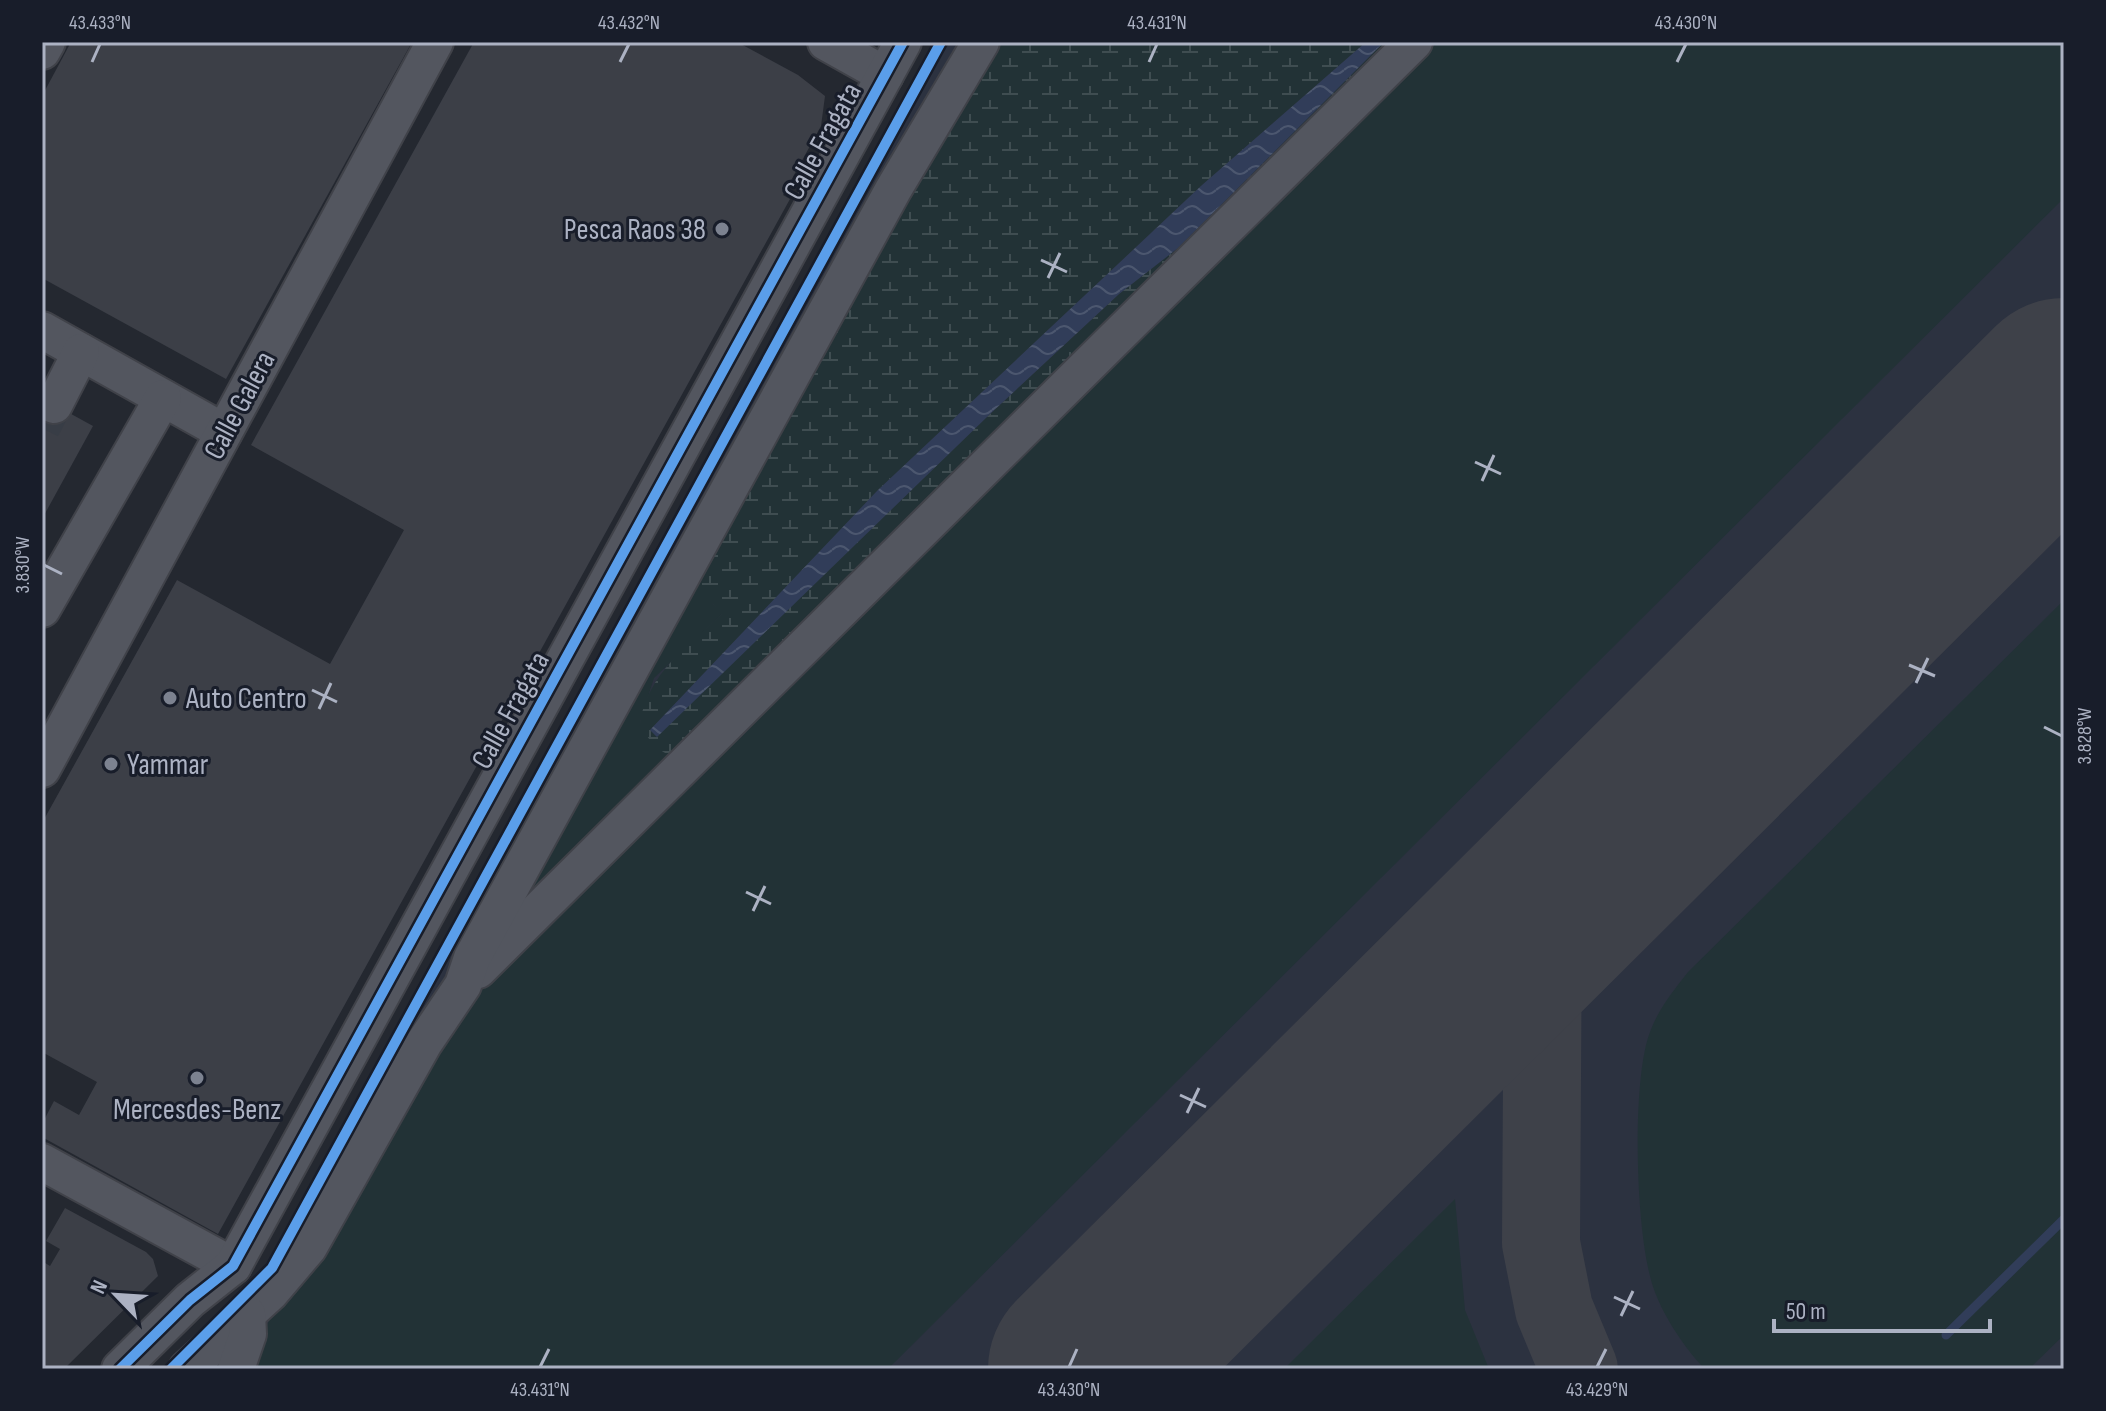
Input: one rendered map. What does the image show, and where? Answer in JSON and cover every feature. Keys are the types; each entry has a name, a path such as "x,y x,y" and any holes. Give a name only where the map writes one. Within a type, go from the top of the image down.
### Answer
{"street":[{"path":"42,51 47,42"},
{"name":"Calle Galera","path":"42,769 435,42"},
{"path":"826,42 885,75"},
{"name":"Calle Fragata","path":"120,1369 190,1300 233,1266 903,42"},
{"path":"463,985 472,958 893,190 981,42"},
{"path":"187,1369 247,1314 309,1247 424,1043 463,985 1414,42"},
{"path":"42,330 224,432"},
{"path":"54,405 81,352"},
{"path":"42,609 163,398"},
{"path":"42,1162 233,1266"},
{"path":"236,1369 248,1334 247,1314"}],"shaded area":[{"path":"947,42 2064,42 2064,1369 177,1369 277,1269"}],"green space":[{"path":"991,42 1366,42 1201,186 878,490 651,729 656,736 990,414 1119,294 1178,248 1384,42 1404,42 682,760 667,754 651,742 643,730 640,722 645,704 671,662 722,614 705,595 695,565"},
{"path":"1432,42 2064,42 2064,198 888,1369 245,1369 272,1315 451,1020"},
{"path":"695,565 713,604 723,613 654,678 640,722 682,760 495,941"},
{"path":"2064,600 2064,1335 2029,1369 1705,1369 1688,1350 1665,1313 1653,1288 1645,1253 1639,1193 1639,1097 1646,1045 1653,1025 1688,972"},
{"path":"1455,1199 1465,1310 1489,1369 1284,1369"}],"water":[{"path":"1366,42 1384,42 1178,248 1119,294 990,414 657,737 650,730 878,490 1201,186"}],"building":[{"path":"71,42 412,42 226,379 42,278 42,96"},
{"path":"474,42 737,42 798,75 825,96 821,126 783,195 790,199 218,1234 42,1137 42,1124 54,1101 79,1115 97,1082 42,1052 42,823 177,580 330,664 404,530 251,445"},
{"path":"42,398 93,426 42,519"},
{"path":"65,1208 146,1252 153,1259 158,1276 64,1369 42,1369 42,1261 50,1266 60,1249 46,1241"}],"waterway":[{"path":"1946,1335 2064,1219"}],"taxiway":[{"path":"1543,914 1541,1243 1554,1309 1579,1369"}],"runway":[{"path":"1085,1369 2064,395"}],"tunnel":[{"path":"42,428 54,405"}],"cycle path":[{"path":"120,1369 190,1300 233,1266 903,42"},
{"path":"171,1369 272,1268 941,42"}],"place":[{"name":"Pesca Raos 38","path":"722,229"},
{"name":"Auto Centro","path":"170,698"},
{"name":"Yammar","path":"111,764"},
{"name":"Mercesdes-Benz","path":"197,1078"}]}
